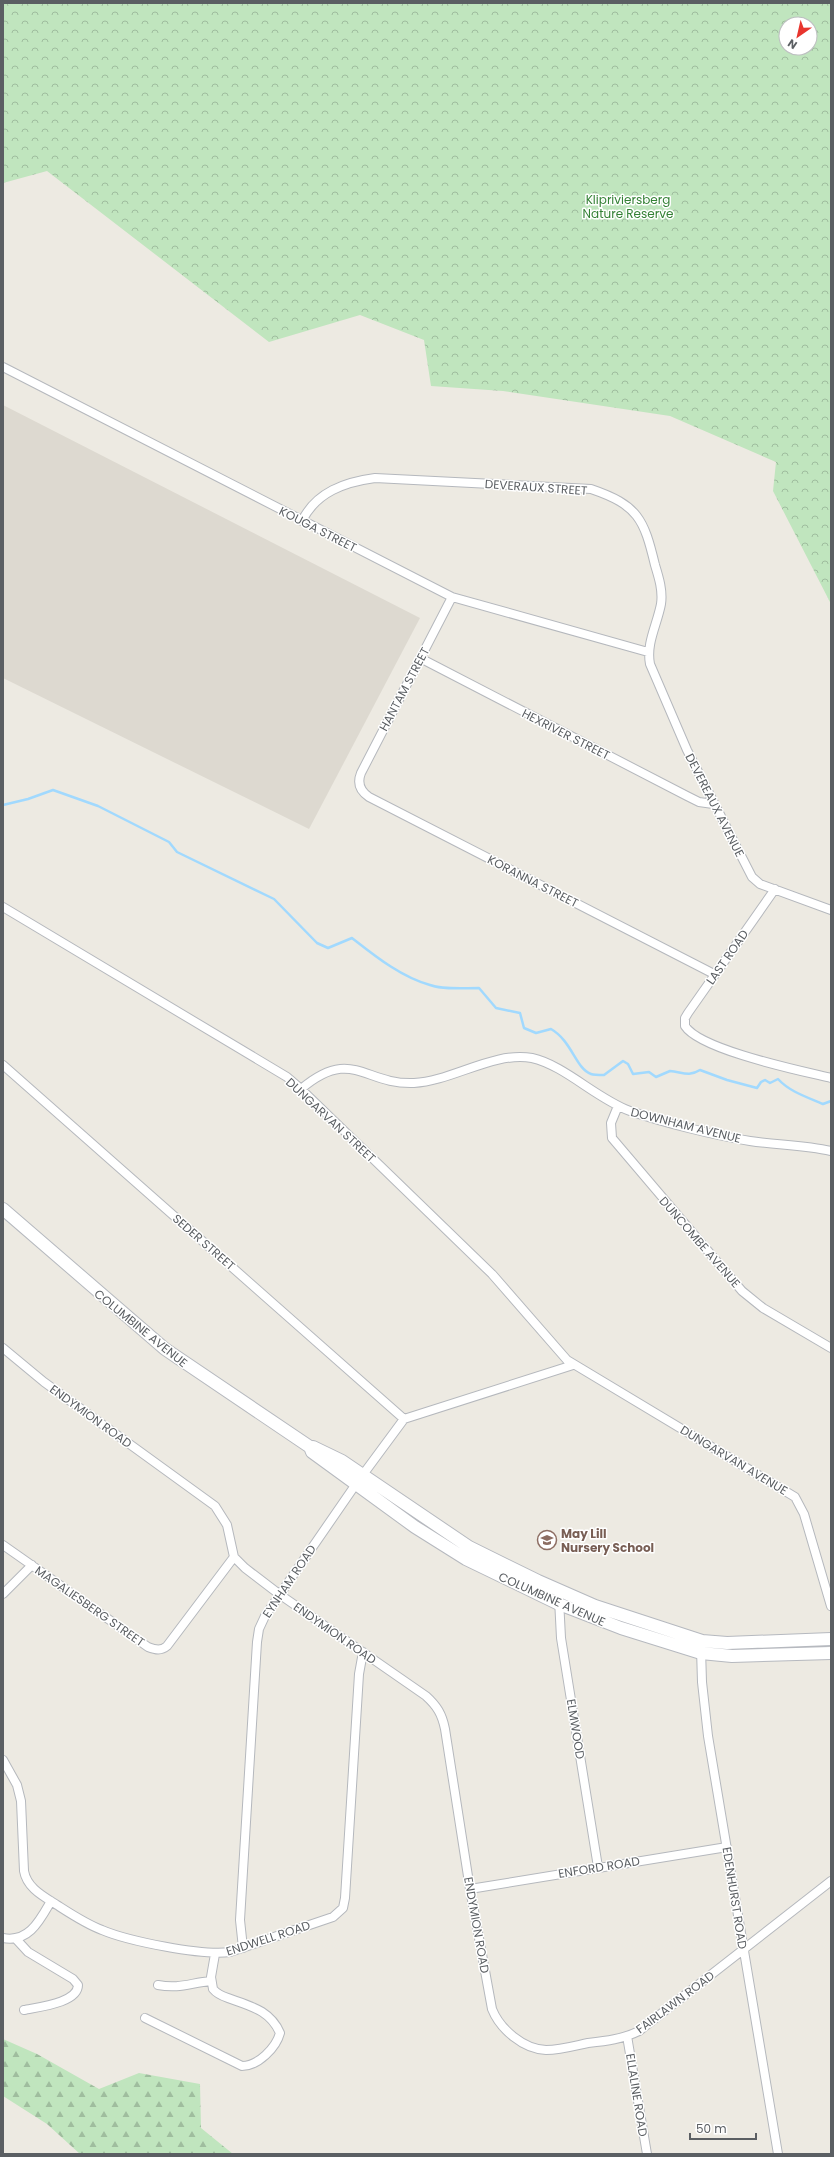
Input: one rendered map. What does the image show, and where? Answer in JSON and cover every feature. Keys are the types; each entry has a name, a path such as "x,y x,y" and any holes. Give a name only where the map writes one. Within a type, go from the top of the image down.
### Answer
{"main road":[{"name":"COLUMBINE AVENUE","path":"3,1209 165,1349 310,1447 316,1447 452,1544 559,1604 621,1628 702,1647 732,1656 831,1653"},
{"name":"COLUMBINE AVENUE","path":"452,1544 560,1591 702,1647 727,1643 831,1639"}],"street":[{"name":"KOUGA STREET","path":"3,367 452,597 648,652"},
{"name":"DEVERAUX STREET","path":"302,520 307,509 321,496 354,482 375,478 591,489 616,498 634,513 646,532 660,583 661,605 648,652"},
{"name":"HANTAM STREET","path":"359,782 372,752 452,597"},
{"name":"DEVEREAUX AVENUE","path":"648,652 653,671 667,704 713,804 752,877 760,884 831,910"},
{"name":"HEXRIVER STREET","path":"420,658 694,800 713,804"},
{"name":"KORANNA STREET","path":"359,782 362,790 369,796 714,974"},
{"name":"LAST ROAD","path":"775,889 686,1016 685,1026 698,1037 748,1057 831,1078"},
{"name":"DUNGARVAN STREET","path":"3,907 272,1068 301,1089 492,1274 561,1354 573,1365"},
{"name":"DOWNHAM AVENUE","path":"301,1089 316,1077 332,1069 352,1069 396,1081 413,1083 436,1079 488,1063 522,1057 544,1062 618,1106 646,1116 743,1140 831,1151"},
{"name":"SEDER STREET","path":"3,1065 404,1420"},
{"name":"DUNCOMBE AVENUE","path":"618,1106 611,1123 612,1138 734,1282 763,1308 831,1348"},
{"name":"ENDYMION ROAD","path":"3,1348 44,1382 215,1506 227,1524 234,1557 245,1568 279,1594 426,1696 437,1707 442,1714 470,1889 490,2001 498,2022"},
{"path":"404,1420 573,1365"},
{"name":"DUNGARVAN AVENUE","path":"573,1365 795,1496 804,1514 831,1606"},
{"name":"EYNHAM ROAD","path":"243,1948 240,1920 257,1642 261,1623 279,1594 359,1479 404,1420"},
{"name":"MAGALIESBERG STREET","path":"3,1544 148,1647 160,1650 168,1646 234,1557"},
{"path":"3,1594 32,1565"},
{"name":"ELMWOOD","path":"560,1591 559,1604 561,1638 598,1867"},
{"name":"EDENHURST ROAD","path":"702,1647 702,1682 707,1729 778,2154"},
{"name":"ENDWELL ROAD","path":"3,1760 17,1785 21,1801 25,1876 31,1886 51,1901 87,1923 117,1936 192,1951 215,1954 230,1952 333,1917 343,1908 346,1898 359,1674 363,1652"},
{"name":"ENFORD ROAD","path":"470,1889 727,1847"},
{"name":"FAIRLAWN ROAD","path":"498,2022 521,2041 544,2050 628,2036 645,2028 831,1881"},
{"path":"3,1938 16,1939 32,1930 51,1901"},
{"path":"16,1939 28,1952 74,1979 78,1985 77,1991 71,1998 24,2010"},
{"path":"145,2018 227,2060 242,2066 252,2065 276,2043 280,2033 277,2025 262,2011 217,1994 213,1989 211,1982 215,1954"},
{"path":"158,1985 178,1987 195,1983 211,1982"},
{"name":"ELLALINE ROAD","path":"628,2036 647,2154"}],"shaded area":[{"path":"3,405 420,618 309,829 3,678"}],"green space":[{"name":"Klipriviersberg Nature Reserve","path":"3,3 831,3 831,604 773,491 776,462 670,416 503,391 431,386 424,340 360,315 269,342 47,171 3,183"},
{"path":"3,2039 37,2054 99,2089 139,2073 200,2084 201,2128 233,2154 80,2154 47,2124 3,2096"}],"waterway":[{"path":"3,805 28,799 53,790 98,806 169,842 177,852 274,899 317,943 328,948 352,938 389,965 419,981 442,988 479,988 496,1008 520,1013 524,1028 536,1033 551,1029 558,1034 569,1047 581,1067 591,1074 604,1075 623,1061 628,1064 633,1074 649,1072 656,1077 670,1071 689,1074 700,1070 727,1080 757,1088 761,1082 765,1080 770,1083 778,1079 793,1091 823,1104 831,1101"}],"place":[{"name":"May Lill Nursery School","path":"547,1540"}]}
